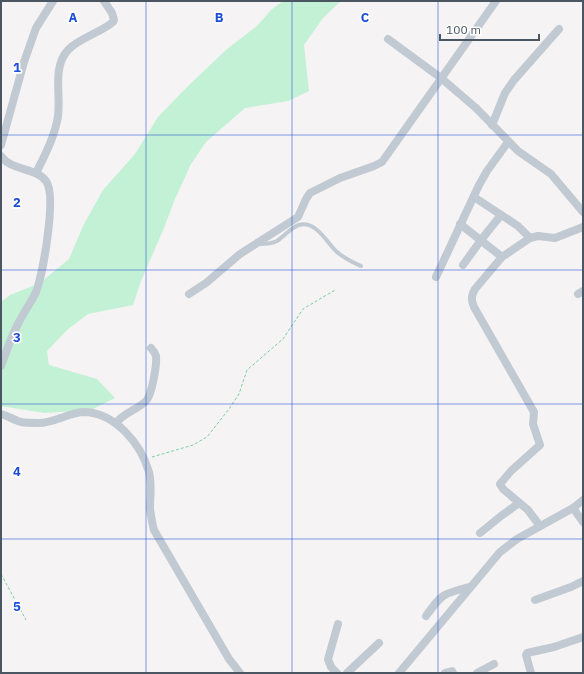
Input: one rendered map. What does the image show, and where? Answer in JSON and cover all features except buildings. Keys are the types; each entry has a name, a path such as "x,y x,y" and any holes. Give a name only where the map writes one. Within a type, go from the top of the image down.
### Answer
{"street":[{"path":"1,145 24,62 36,28 53,1"},
{"path":"36,174 50,144 58,116 59,72 61,62 68,49 113,22 114,20 112,13 104,1"},
{"path":"189,294 206,283 240,254 298,217 310,193 345,176 382,162 496,1"},
{"path":"492,125 505,93 511,84 559,29"},
{"path":"388,39 441,78 476,108 518,151 551,174 583,212"},
{"path":"436,277 460,224 487,171 508,142"},
{"path":"1,156 8,163 36,174 47,182 50,189 51,202 41,276 36,293 18,324 1,366"},
{"path":"474,197 518,226 530,238"},
{"path":"463,266 501,215"},
{"path":"460,224 502,257"},
{"path":"540,526 528,510 503,489 500,484 511,470 540,445 533,424 534,412 471,300 474,289 502,257 530,238 538,236 555,238 583,227"},
{"path":"116,423 124,415 140,406 148,399 156,360 155,354 151,348"},
{"path":"1,414 20,422 40,423 83,412 100,416 116,423 126,432 140,451 151,480 150,507 154,530 229,659 240,673"},
{"path":"399,673 500,552 517,539 573,508 583,500"},
{"path":"480,533 519,503"},
{"path":"573,508 583,522"},
{"path":"534,600 571,587 583,580"},
{"path":"426,616 439,598 444,594 470,587"},
{"path":"337,673 331,667 328,659 338,624"},
{"path":"531,673 526,660 527,653 554,647 583,637"},
{"path":"347,673 379,643"},
{"path":"477,673 494,664"},
{"path":"445,673 452,671 454,673"}],"lane":[{"path":"256,244 275,242 292,229 299,226 308,225 316,229 336,251 346,259 361,266"}],"path":[{"path":"144,459 193,445 206,437 239,394 247,370 283,339 303,309 335,290"},
{"path":"1,574 26,620"}],"green space":[{"path":"283,1 341,1 323,18 304,45 309,91 288,101 245,108 206,142 191,164 175,199 141,281 133,305 88,314 67,330 47,351 49,365 97,379 115,398 91,410 44,413 1,406 1,302 10,295 40,283 69,259 84,224 103,190 135,154 158,117 227,49 257,26 271,10"}]}
